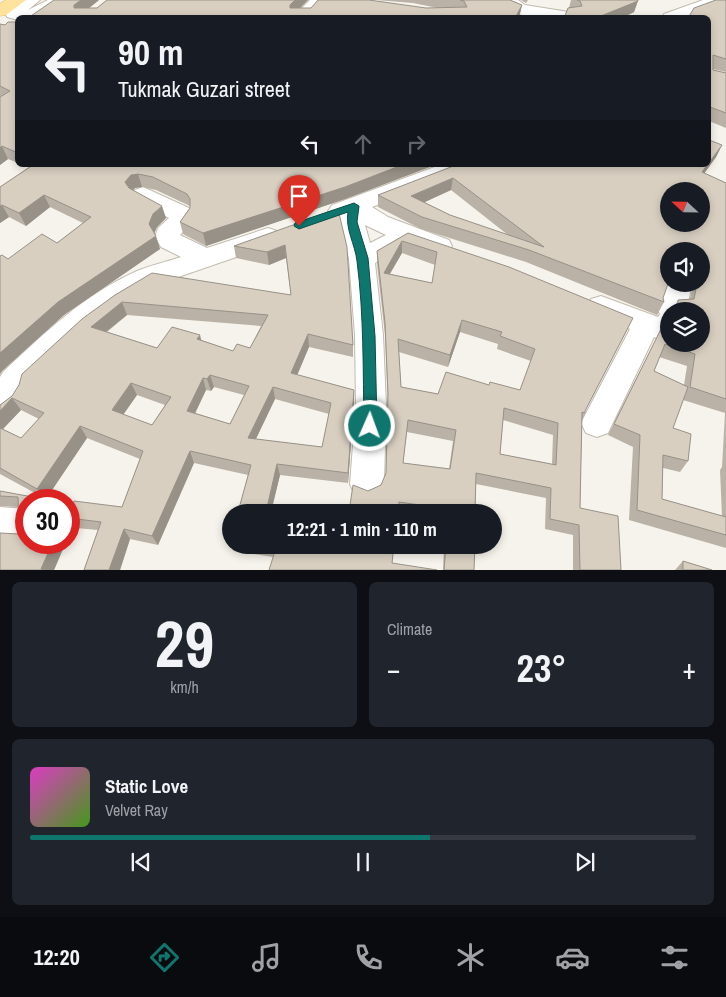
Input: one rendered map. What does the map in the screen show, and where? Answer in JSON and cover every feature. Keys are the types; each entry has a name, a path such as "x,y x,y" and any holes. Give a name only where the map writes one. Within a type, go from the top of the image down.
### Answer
{"main road":[{"path":"0,11 18,0"}],"street":[{"path":"32,0 14,11 14,14 28,15 37,13 59,0"},
{"path":"303,15 319,0"},
{"path":"509,0 514,6 521,9 553,15"},
{"path":"666,0 687,12"},
{"path":"678,15 718,0"},
{"path":"317,219 456,167"},
{"path":"143,195 181,214 180,221 167,234 166,237 170,241 207,258"},
{"path":"354,206 371,219 406,234 461,253"},
{"path":"354,206 352,222 362,258 369,336 371,406 367,484"},
{"path":"4,388 57,338 101,304 146,278 290,229"},
{"path":"362,258 406,234"},
{"path":"580,298 658,323 597,423"},
{"path":"0,524 15,525"}],"building":[{"path":"54,0 81,0 74,5 74,8 97,8 107,0 295,0 290,5 290,8 311,8 318,0 369,0 426,8 467,7 464,1 460,0 510,0 522,5 517,15 32,15"},
{"path":"577,0 638,0 603,15 565,15 568,8 582,6 580,1"},
{"path":"716,0 726,0 726,59 713,55 713,70 726,73 726,113 711,107 711,15 690,15 694,8"},
{"path":"8,22 15,22 15,152 2,146 0,148 0,97 10,91 0,86 0,24 5,25"},
{"path":"711,141 722,145 711,160"},
{"path":"30,167 397,167 345,187 203,233 180,222 190,208 190,199 187,194 153,177 138,174 131,175 125,182 129,188 162,206 153,214 149,224 156,236 58,302 0,353 0,256 2,255 8,259 42,234 57,243 91,217 44,195 19,213 2,205 0,206 0,187"},
{"path":"451,167 706,167 702,172 726,183 726,399 690,387 695,354 689,352 710,352 710,302 678,302 678,300 694,299 695,292 710,292 710,242 660,242 660,292 665,292 664,302 529,250 422,217 378,195","holes":["453,178 544,247 450,215 411,196"]},
{"path":"338,209 347,247 353,345 308,334 291,373 354,390 348,473 277,464 268,504 240,504 251,465 190,451 152,536 124,529 109,570 84,570 101,522 80,519 80,502 122,507 143,451 80,426 37,489 0,468 0,428 21,438 44,413 12,398 0,411 0,405 12,396 19,385 22,374 82,319 115,295 152,273 291,295 285,245 267,252 234,246","holes":["122,302 268,315 250,348 237,344 233,351 197,339 200,335 172,327 157,348 91,327","210,375 249,386 230,424 187,411 203,378 207,379","131,383 171,397 152,425 112,410","273,387 331,403 322,447 248,438"]},
{"path":"408,233 509,267 633,318 585,413 582,412 580,508 618,516 621,570 580,570 579,525 550,519 551,488 476,473 475,504 413,504 399,502 399,504 350,504 353,485 368,491 381,485 386,473 388,394 385,323 377,251","holes":["402,241 437,252 432,283 384,273","462,320 502,332 500,336 535,349 520,390 490,382 489,385 446,372 438,394 401,387 398,339 450,355","504,408 558,423 556,465 500,454","408,420 456,430 450,469 403,463"]},
{"path":"660,331 660,352 662,352 654,371 688,387 673,428 691,434 688,461 663,455 662,499 726,517 726,535 637,510 640,435 614,424"},
{"path":"0,491 15,494 15,497 0,496"},
{"path":"0,533 15,534 15,554 48,554 41,569 47,570 0,570"},
{"path":"274,554 393,554 392,563 437,570 269,570"},
{"path":"445,554 475,554 474,570 444,570"},
{"path":"683,561 712,570 683,570"}],"route":[{"path":"299,226 354,206 352,222 362,258 369,336 370,426"}]}
